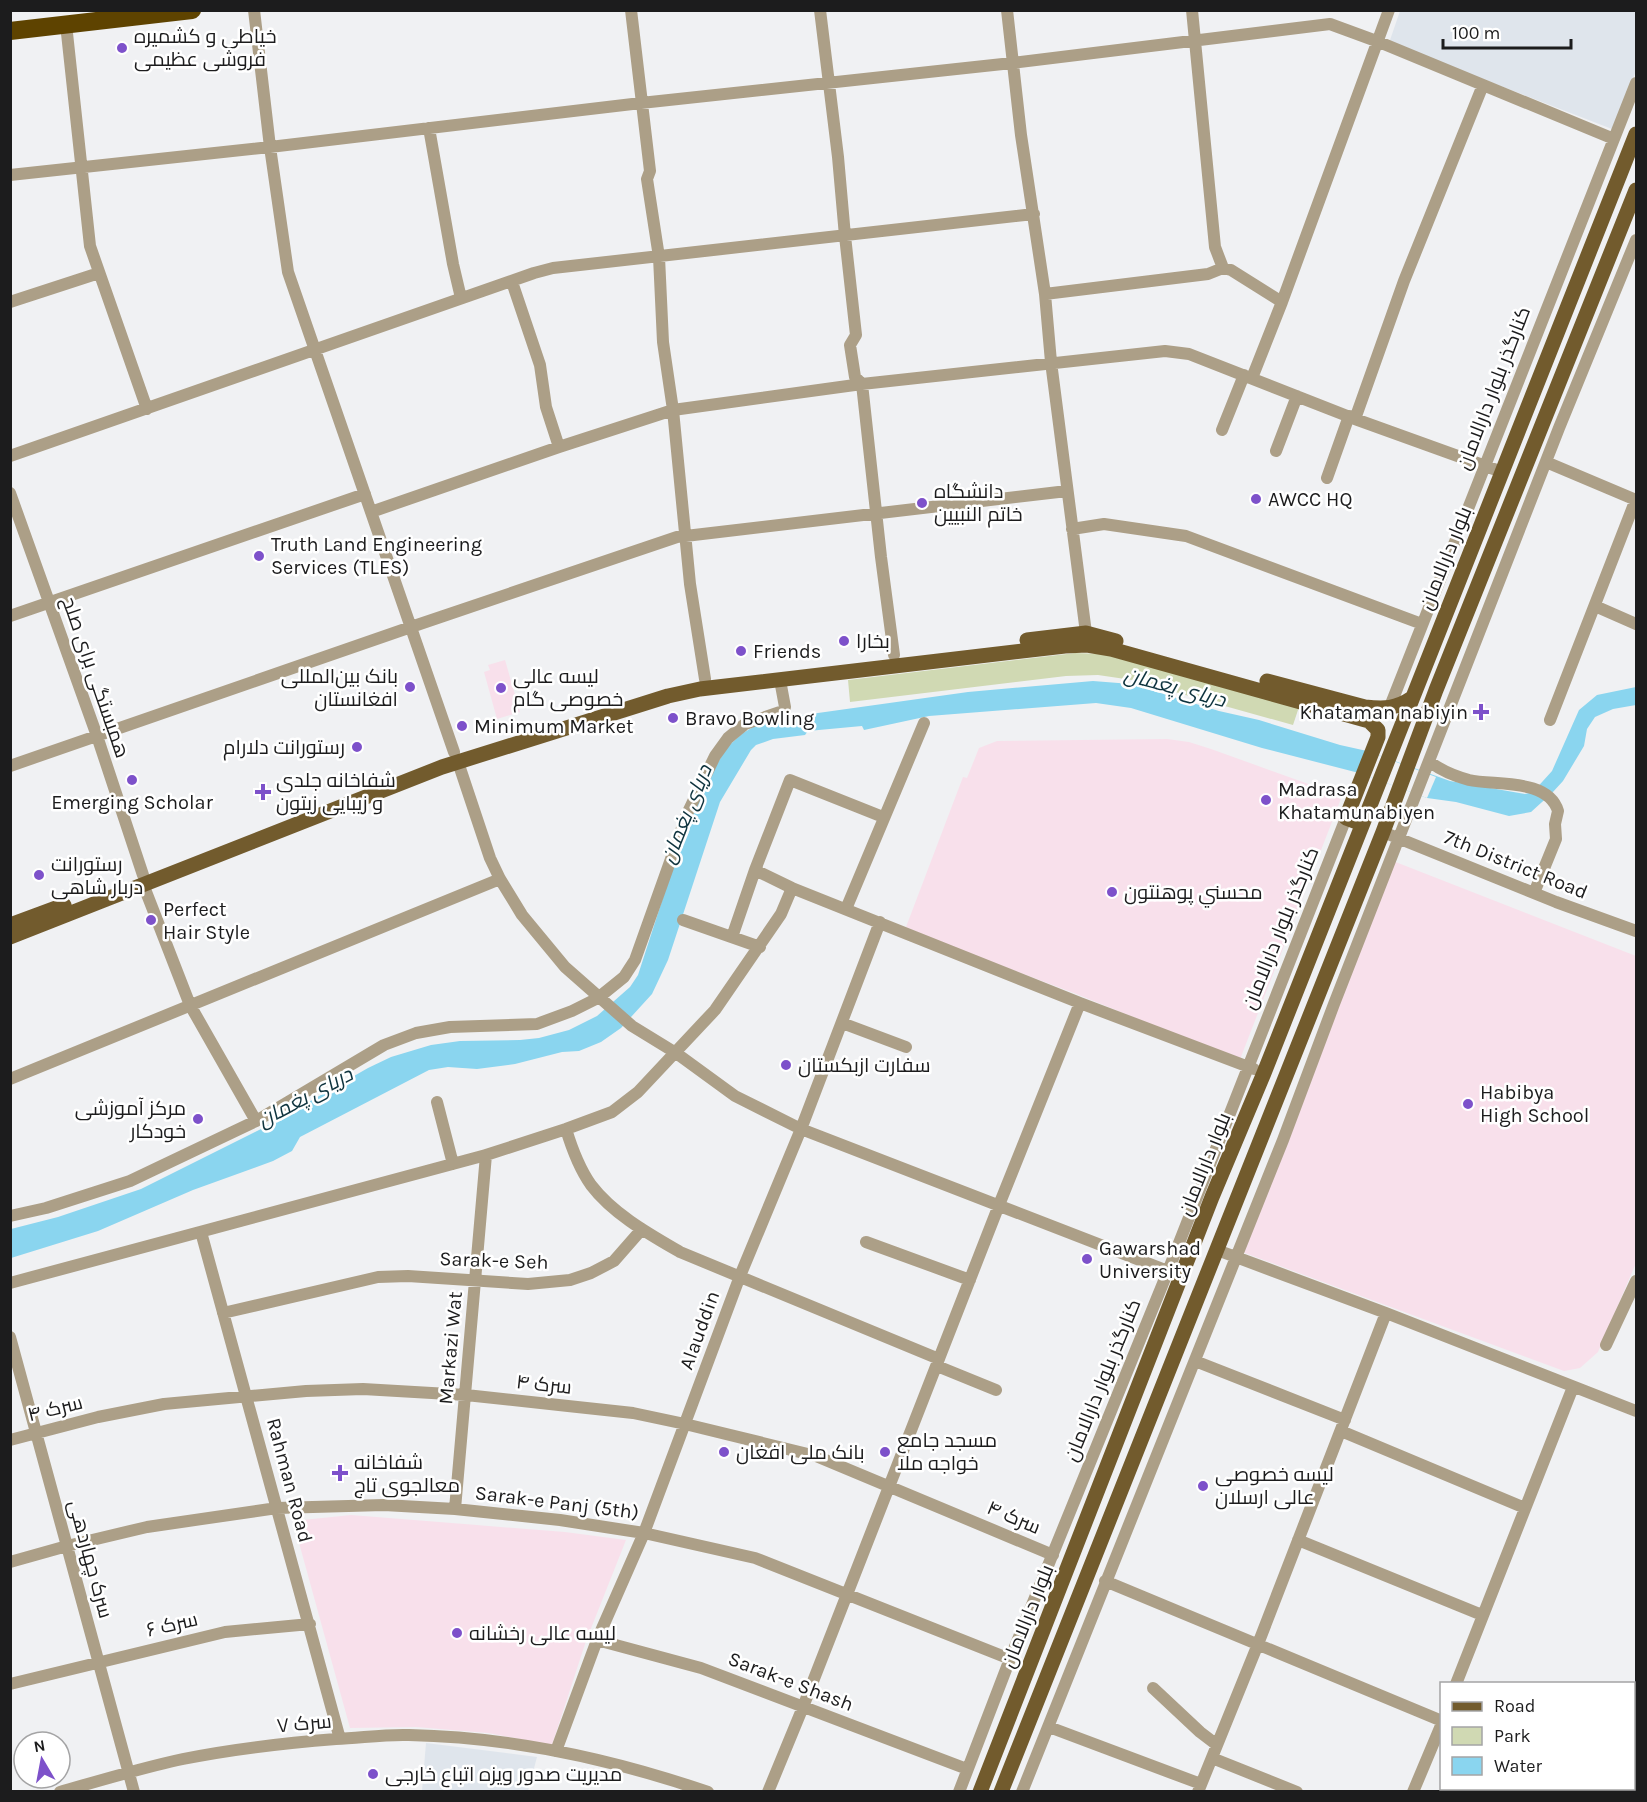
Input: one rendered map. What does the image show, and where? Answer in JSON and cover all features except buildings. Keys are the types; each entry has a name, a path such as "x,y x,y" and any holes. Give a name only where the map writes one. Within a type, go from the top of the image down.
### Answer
{"highway":[{"path":"10,31 192,10"}],"main road":[{"name":"بلوار دارالامان","path":"980,1791 1206,1195 1264,1073 1636,134"},
{"name":"بلوار دارالامان","path":"1001,1791 1636,190"},
{"path":"456,757 668,696 700,689 780,680 894,655 1086,633 1365,707 1389,709 1402,705 1412,698"},
{"name":"کنارگذر بلوار دارالامان","path":"848,666 1087,645 1111,648 1369,721 1375,725 1378,733 1346,818"},
{"path":"10,937 73,907 456,757 653,692 705,679 848,666"},
{"path":"1424,669 1439,683"},
{"path":"1346,818 1362,824"},
{"path":"1334,894 1354,902"},
{"path":"10,925 73,907"}],"street":[{"path":"254,10 288,272 490,858 522,915 565,967 600,999 632,1026 676,1053 735,1096 801,1129 1168,1271"},
{"path":"631,10 650,171 647,179 659,258 663,342 673,410 690,584 705,679"},
{"path":"820,10 856,336 850,345 855,377 862,384 894,655"},
{"path":"1007,10 1021,135 1045,294 1051,362 1086,633"},
{"path":"1192,10 1215,247 1224,268"},
{"path":"1222,430 1282,302 1389,10"},
{"path":"66,24 90,246 147,409"},
{"path":"10,175 1012,63 1330,24 1614,139"},
{"name":"کنارگذر بلوار دارالامان","path":"1389,709 1636,83"},
{"path":"1327,478 1483,85"},
{"path":"429,128 461,298"},
{"path":"10,456 553,268 659,258 1034,214"},
{"path":"1022,1791 1283,1140 1546,462 1636,240"},
{"path":"1045,294 1208,274 1224,268 1231,270 1282,302"},
{"path":"10,302 99,273"},
{"path":"512,282 540,365 546,406 559,447"},
{"path":"371,512 673,410 862,384 1166,351 1189,354 1352,418 1502,472"},
{"path":"1276,451 1297,396"},
{"path":"1546,462 1636,500 1550,720"},
{"path":"10,766 411,627 686,535 1067,491"},
{"name":"همبستگی برای صلح","path":"10,493 97,736 143,880 190,1005 256,1121"},
{"path":"10,616 365,494"},
{"path":"1072,529 1104,524 1186,536 1422,624"},
{"path":"1594,606 1636,624"},
{"path":"10,1216 46,1208 130,1181 256,1121 384,1045 416,1033 450,1027 537,1024 600,999 624,977 635,960 687,814 715,756 728,738 745,724 783,711 785,707 780,680"},
{"path":"846,909 924,723"},
{"path":"1428,767 1471,780 1535,789 1548,797 1557,807 1556,839 1534,892"},
{"path":"732,937 790,780 883,818"},
{"name":"کنارگذر بلوار دارالامان","path":"959,1791 1010,1659 1168,1271 1206,1195 1248,1067 1346,818"},
{"name":"7th District Road","path":"1383,832 1636,931"},
{"path":"755,870 792,888 1080,1003 1264,1073"},
{"path":"10,1079 500,879"},
{"path":"10,1283 486,1155 612,1113 638,1092 715,1010 781,914 792,888"},
{"path":"683,920 760,947"},
{"name":"Alauddin","path":"556,1751 597,1640 644,1533 740,1276 801,1129 880,922"},
{"path":"768,1791 1080,1003"},
{"path":"842,1023 906,1047"},
{"path":"437,1102 453,1164"},
{"path":"566,1129 574,1153 591,1185 611,1205 642,1229 680,1252 740,1276 996,1390"},
{"name":"Markazi Wat","path":"455,1509 486,1155"},
{"name":"Sarak-e Seh","path":"222,1313 378,1277 408,1276 528,1284 570,1280 591,1273 614,1261 642,1229"},
{"name":"Rahman Road","path":"201,1232 340,1739"},
{"path":"866,1242 970,1280"},
{"path":"1217,1250 1386,1313 1636,1411"},
{"path":"1606,1345 1633,1296 1636,1281"},
{"path":"1049,1727 1200,1788 1386,1313"},
{"name":"سرک چهاردهی","path":"10,1337 134,1791"},
{"path":"1195,1361 1525,1508"},
{"path":"1456,1682 1573,1387"},
{"name":"سرک ۴","path":"10,1440 36,1432 164,1404 306,1390 363,1389 466,1395 633,1413 816,1456 1053,1555"},
{"name":"Sarak-e Panj (5th)","path":"10,1562 147,1527 277,1508 384,1505 455,1509 560,1520 644,1533 754,1558 1010,1659"},
{"path":"1298,1540 1482,1615"},
{"path":"1105,1581 1440,1721"},
{"name":"سرک ۶","path":"10,1684 225,1632 310,1624"},
{"name":"Sarak-e Shash","path":"597,1640 701,1668 968,1769"},
{"path":"1154,1688 1217,1745"},
{"path":"1413,1791 1440,1727"},
{"name":"سرک ۷","path":"60,1791 183,1759 242,1749 409,1735 507,1742 556,1751 652,1773 708,1791"},
{"path":"1212,1758 1297,1791"}],"shaded area":[{"path":"1400,11 1636,11 1636,71 1612,129 1389,43"},
{"name":"لیسه عالی خصوصی گام","path":"505,660 520,712 497,719 484,672 490,670 488,665"},
{"name":"محسني پوهنتون","path":"1167,739 1189,742 1211,749 1342,796 1239,1062 1074,993 948,946 906,927 963,777 967,778 979,748 997,741"},
{"name":"Habibya High School","path":"1393,861 1636,956 1636,1263 1598,1352 1580,1368 1564,1371 1242,1252"},
{"name":"لیسه عالی رخشانه","path":"351,1515 565,1532 626,1540 586,1641 552,1745 488,1733 416,1727 350,1728 293,1521"},
{"path":"426,1743 537,1757 528,1791 422,1791"}],"green space":[{"path":"1075,653 1103,654 1300,704 1293,725 1132,680 1098,675 1066,676 850,702 848,680"}],"water":[{"path":"1093,681 1131,684 1219,711 1367,751 1450,781 1525,794 1533,792 1552,771 1579,710 1597,695 1636,687 1636,705 1613,709 1595,717 1587,729 1584,746 1563,781 1531,812 1509,816 1456,802 1427,798 1359,773 1262,748 1131,708 1096,703 929,716 864,730 862,726 808,731 805,735 773,739 756,745 751,750 720,802 668,960 652,994 621,1028 601,1042 579,1051 562,1052 515,1064 477,1069 448,1067 429,1070 300,1137 292,1151 273,1161 193,1190 98,1231 11,1258 11,1229 58,1217 141,1189 265,1127 391,1057 431,1045 460,1041 539,1038 569,1030 597,1016 630,987 638,975 693,805 727,747 755,726 775,719 968,692"}],"pier":[{"path":"1367,751 1436,777 1427,798 1359,773"}],"place":[{"name":"خیاطی و کشمیره فروشی عظیمی","path":"122,48"},
{"name":"AWCC HQ","path":"1256,499"},
{"name":"دانشگاه خاتم النبیین","path":"922,503"},
{"name":"Truth Land Engineering Services (TLES)","path":"259,556"},
{"name":"بخارا","path":"844,641"},
{"name":"Friends","path":"741,651"},
{"name":"بانک بین‌المللی افغانستان","path":"410,687"},
{"name":"لیسه عالی خصوصی گام","path":"501,688"},
{"name":"Khataman nabiyin","path":"1481,712"},
{"name":"Bravo Bowling","path":"673,718"},
{"name":"Minimum Market","path":"462,726"},
{"name":"رستورانت دلارام","path":"357,747"},
{"name":"Emerging Scholar","path":"132,780"},
{"name":"شفاخانه جلدی و زیبایی زیتون","path":"263,792"},
{"name":"Madrasa Khatamunabiyen","path":"1266,800"},
{"name":"رستورانت دربار شاهی","path":"39,875"},
{"name":"محسني پوهنتون","path":"1112,892"},
{"name":"Perfect Hair Style","path":"151,920"},
{"name":"سفارت ازبکستان","path":"786,1065"},
{"name":"Habibya High School","path":"1468,1104"},
{"name":"مرکز آموزشی خودکار","path":"198,1119"},
{"name":"Gawarshad University","path":"1087,1259"},
{"name":"بانک ملی افغان","path":"724,1452"},
{"name":"مسجد جامع خواجه ملا","path":"885,1452"},
{"name":"شفاخانه معالجوی تاج","path":"340,1473"},
{"name":"لیسه خصوصی عالی ارسلان","path":"1203,1486"},
{"name":"لیسه عالی رخشانه","path":"457,1633"},
{"name":"مدیریت صدور ویزه اتباع خارجی","path":"373,1774"}],"water label":[{"name":"دریای پغمان","path":"1175,687"},
{"name":"دریای پغمان","path":"686,814"},
{"name":"دریای پغمان","path":"305,1097"}]}
